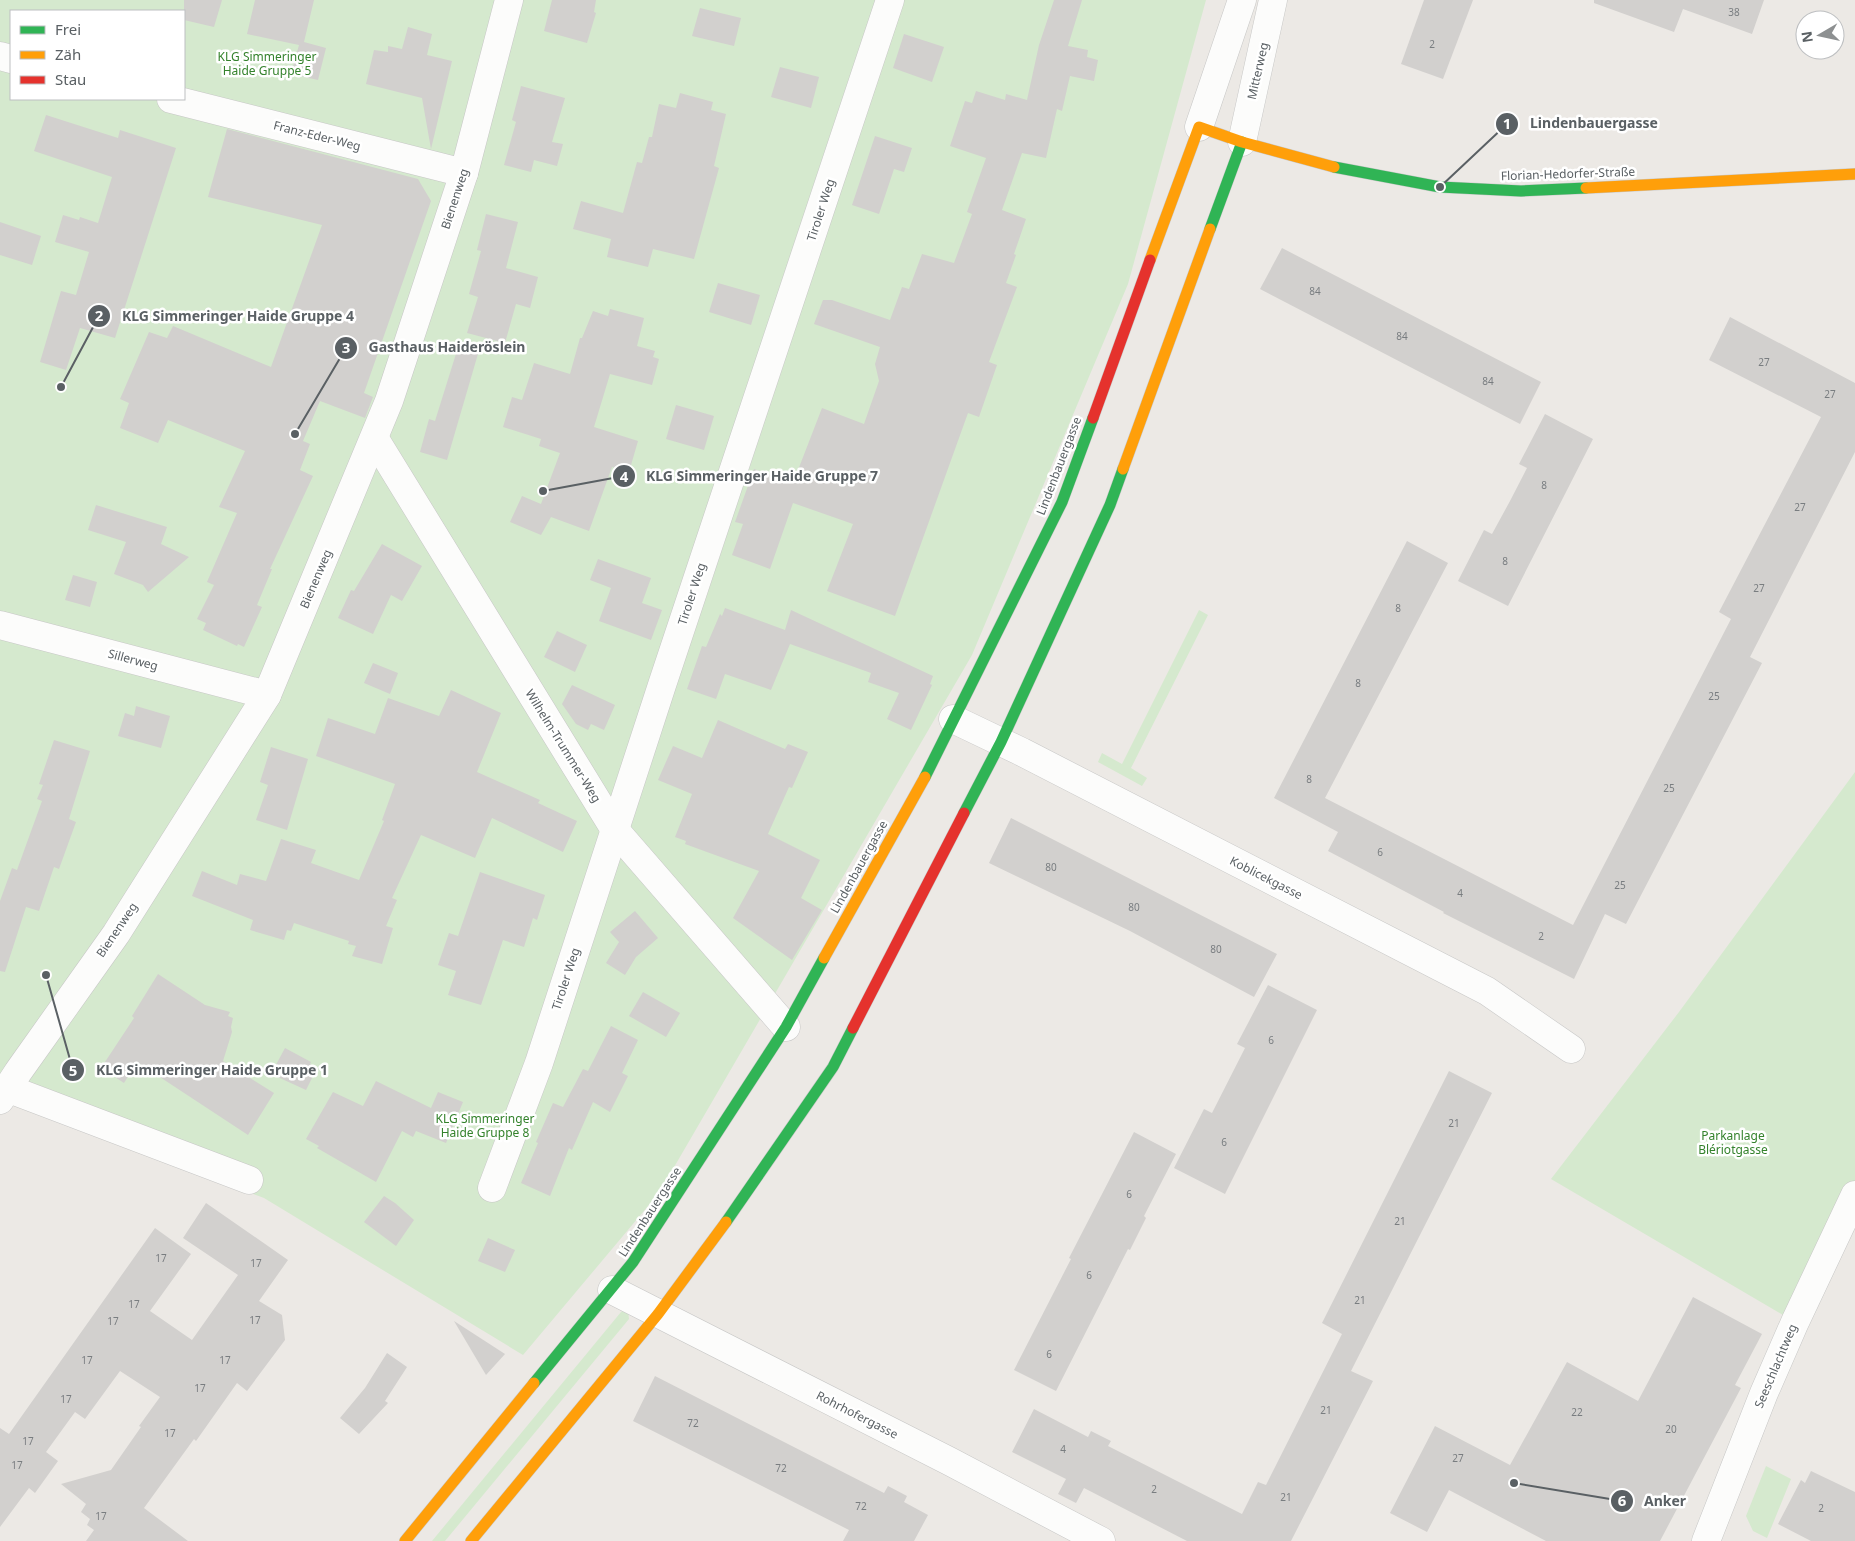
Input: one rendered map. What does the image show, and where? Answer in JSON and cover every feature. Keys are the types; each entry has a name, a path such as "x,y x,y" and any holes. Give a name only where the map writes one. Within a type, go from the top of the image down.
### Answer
{"street":[{"name":"Bienenweg","path":"4,1094 116,934 267,695 390,401 464,172 509,0"},
{"name":"Tiroler Weg","path":"492,1188 539,1063 890,0"},
{"path":"1199,127 1242,0"},
{"name":"Mitterweg","path":"1242,142 1273,0"},
{"name":"Franz-Eder-Weg","path":"175,100 464,172"},
{"name":"Florian-Hedorfer-Straße","path":"1199,127 1242,142 1342,169 1449,187 1521,191 1855,174"},
{"name":"Lindenbauergasse","path":"405,1541 633,1262 786,1027 919,788 1062,502 1199,127"},
{"path":"471,1541 658,1314 729,1218 833,1067 1001,742 1110,505 1242,142"},
{"name":"Wilhelm-Trummer-Weg","path":"375,439 615,830 786,1027"},
{"name":"Sillerweg","path":"0,625 267,695"},
{"name":"Koblicekgasse","path":"953,719 1487,991 1571,1049"},
{"path":"4,1094 249,1180"},
{"name":"Seeschlachtweg","path":"1706,1541 1764,1393 1855,1195"},
{"name":"Rohrhofergasse","path":"612,1290 949,1461 1101,1541"}],"green space":[{"path":"0,0 1206,0 1128,284 972,655 659,1193 523,1355 264,1198 9,1100 0,1101"},
{"path":"1199,610 1208,615 1131,768 1147,778 1142,786 1098,762 1102,753 1122,764"},
{"name":"Parkanlage Blériotgasse","path":"1855,772 1855,1195 1795,1322 1551,1179 1679,1012"},
{"path":"624,1310 628,1311 629,1319 445,1541 432,1541 621,1312"},
{"path":"1766,1466 1791,1479 1767,1538 1753,1531 1746,1516"}],"building":[{"path":"184,0 222,0 214,27 185,20"},
{"path":"255,0 314,0 304,42 326,48 318,80 291,74 299,45 247,34"},
{"path":"552,0 596,0 594,12 596,13 587,43 544,31"},
{"path":"1054,0 1082,0 1068,46 1088,50 1087,57 1098,60 1094,81 1070,76 1062,111 1057,109 1046,158 1022,153 1002,210 1026,219 1006,283 1017,287 989,362 997,365 979,417 968,413 895,616 827,591 853,524 793,503 770,569 732,555 743,524 735,522 754,469 793,483 822,408 864,424 879,381 875,364 880,347 814,324 823,300 832,300 890,320 902,287 909,289 922,254 954,263 972,214 967,212 986,158 950,146 965,101 972,103 976,91 1005,100 1006,94 1027,100 1039,45"},
{"path":"1424,0 1473,0 1443,79 1401,64"},
{"path":"1594,0 1764,0 1752,34 1683,9 1674,32 1594,3"},
{"path":"700,8 741,18 734,46 692,36"},
{"path":"408,27 432,34 427,55 452,61 431,149 422,98 366,84 374,50 388,52 388,46 402,49"},
{"path":"904,34 944,47 932,82 893,68"},
{"path":"780,67 819,77 811,108 771,97"},
{"path":"521,86 565,98 552,142 563,144 557,166 534,160 531,172 504,165 516,122 512,120"},
{"path":"680,93 713,102 711,110 726,114 714,166 719,168 694,259 653,249 648,267 607,257 611,239 573,229 581,201 623,213 637,162 642,163 649,137 652,137 659,104 676,108"},
{"path":"46,115 118,138 120,130 176,148 115,338 80,328 66,370 40,362 61,291 76,295 89,252 55,242 63,215 79,220 80,217 98,223 112,177 34,151"},
{"path":"227,129 418,179 431,201 364,393 373,397 365,418 320,401 303,441 310,444 300,470 313,476 270,569 272,569 257,605 262,607 244,647 238,644 237,646 203,630 206,623 197,619 214,585 207,582 237,513 219,507 245,451 168,420 158,443 120,428 129,403 120,399 149,332 167,338 173,326 271,367 322,225 208,197"},
{"path":"875,136 912,148 904,172 894,169 879,214 852,205"},
{"path":"486,214 518,222 506,268 538,277 530,308 516,304 505,343 467,333 478,297 469,294 481,251 477,250"},
{"path":"0,222 41,236 32,265 0,255"},
{"path":"1282,248 1541,382 1520,424 1260,289"},
{"path":"718,283 760,295 751,325 709,312"},
{"path":"610,309 644,318 637,346 655,351 653,357 659,359 652,385 610,374 594,427 638,441 629,472 612,467 589,531 551,517 541,535 510,522 522,496 541,504 560,453 539,446 541,439 503,427 512,397 522,400 534,363 570,374 580,338 582,338 593,311 608,316"},
{"path":"1730,317 1855,383 1855,452 1750,657 1762,663 1626,924 1605,914 1574,979 1443,913 1328,851 1338,832 1274,798 1407,541 1448,563 1325,798 1573,925 1731,619 1719,612 1821,417 1709,360"},
{"path":"460,341 480,347 447,460 420,452 429,419 435,421"},
{"path":"676,405 714,416 704,450 666,439"},
{"path":"1545,414 1593,439 1508,606 1458,581 1484,530 1492,534 1510,501 1527,468 1519,464"},
{"path":"96,505 167,527 161,544 189,557 148,592 143,585 114,574 126,542 88,530"},
{"path":"382,544 422,566 402,601 391,595 373,634 338,618 351,590 354,591"},
{"path":"598,559 651,578 642,603 662,610 651,640 599,621 611,588 590,580"},
{"path":"73,575 97,582 90,607 65,600"},
{"path":"725,608 785,630 791,610 933,676 930,684 932,685 911,730 887,719 899,693 868,682 871,673 790,644 771,690 725,674 716,699 687,689 702,646 706,647 720,614 722,616"},
{"path":"557,631 587,645 575,672 544,657"},
{"path":"373,663 398,673 390,694 364,683"},
{"path":"572,685 615,705 604,730 591,724 588,730 576,724 562,704"},
{"path":"451,690 501,713 477,772 540,800 538,803 577,821 563,852 492,818 475,858 421,835 392,898 397,900 386,926 393,928 382,964 352,956 356,946 348,944 349,941 294,923 291,931 287,930 284,940 250,930 253,920 192,896 202,871 237,885 240,874 266,881 281,839 316,850 311,863 359,880 384,821 382,820 395,784 316,756 328,718 375,734 388,698 439,716"},
{"path":"136,706 170,716 161,748 118,736 125,713 134,716"},
{"path":"718,720 785,749 788,744 808,752 792,788 789,787 768,834 820,860 801,898 822,910 792,960 733,918 759,871 685,844 686,841 675,837 692,794 658,780 673,746 702,758"},
{"path":"54,740 90,751 69,819 76,822 59,869 54,867 39,911 26,907 5,972 0,971 0,901 12,868 17,870 42,801 37,799 43,785 39,784"},
{"path":"271,747 308,759 287,830 256,820 268,785 260,782"},
{"path":"1011,818 1277,954 1254,997 1130,931 989,863"},
{"path":"480,872 545,895 537,920 533,918 524,947 503,940 481,1005 448,995 456,971 438,965 449,933 458,936"},
{"path":"635,911 658,938 636,957 625,975 606,963 619,942 610,932"},
{"path":"158,974 205,1005 230,1012 228,1016 233,1018 232,1032 223,1061 274,1093 248,1135 137,1062 124,1083 101,1068 134,1018 132,1016"},
{"path":"1268,985 1317,1010 1225,1194 1174,1168 1204,1109 1212,1113 1245,1048 1237,1044"},
{"path":"643,992 680,1013 666,1037 629,1016"},
{"path":"611,1026 638,1040 622,1073 628,1076 610,1112 593,1102 572,1150 569,1148 550,1196 521,1183 553,1103 563,1107 583,1069 588,1071"},
{"path":"285,1048 311,1062 310,1064 317,1068 306,1090 271,1074"},
{"path":"1449,1071 1492,1093 1351,1371 1373,1381 1291,1541 1187,1541 1084,1488 1076,1503 1058,1494 1066,1479 1012,1452 1034,1409 1088,1437 1091,1431 1111,1441 1108,1446 1242,1514 1258,1482 1266,1485 1342,1334 1322,1323"},
{"path":"376,1081 431,1108 438,1092 463,1102 446,1143 416,1131 413,1137 402,1131 376,1182 317,1148 319,1146 306,1139 333,1092 363,1106"},
{"path":"1134,1132 1176,1154 1144,1216 1146,1218 1130,1250 1128,1249 1056,1391 1014,1370"},
{"path":"384,1196 414,1220 396,1246 364,1222"},
{"path":"206,1203 288,1260 259,1301 282,1315 285,1340 247,1391 237,1383 196,1441 194,1439 144,1508 188,1541 86,1541 94,1530 87,1525 90,1519 81,1512 86,1504 61,1484 111,1470 160,1397 120,1371 85,1419 75,1412 46,1452 58,1461 35,1493 29,1488 0,1527 0,1428 9,1434 155,1228 191,1254 150,1311 192,1340 238,1275 183,1238"},
{"path":"488,1238 515,1250 505,1272 478,1261"},
{"path":"1693,1297 1762,1334 1735,1385 1741,1388 1660,1541 1546,1541 1449,1490 1427,1532 1390,1513 1435,1426 1510,1465 1567,1362 1638,1401"},
{"path":"454,1321 505,1354 486,1375"},
{"path":"387,1353 407,1367 385,1401 388,1403 359,1434 340,1418 365,1388"},
{"path":"655,1376 884,1493 888,1486 907,1496 904,1502 928,1515 914,1541 843,1541 849,1530 633,1421"},
{"path":"1811,1471 1855,1492 1855,1541 1811,1541 1778,1524 1801,1480 1805,1483"}],"traffic: fast":[{"path":"1210,229 1242,142"},
{"path":"1334,167 1440,187 1521,191 1586,188"},
{"path":"925,777 1062,502 1093,418"},
{"path":"964,813 1001,742 1110,505 1123,469"},
{"path":"534,1383 633,1262 786,1027 824,958"},
{"path":"726,1222 833,1067 853,1028"}],"traffic: slow":[{"path":"1150,260 1199,127 1242,142 1334,167"},
{"path":"1586,188 1855,174"},
{"path":"1123,469 1210,229"},
{"path":"824,958 925,777"},
{"path":"471,1541 658,1314 726,1222"},
{"path":"405,1541 534,1383"}],"traffic: jam":[{"path":"1093,418 1150,260"},
{"path":"853,1028 964,813"}],"place":[{"name":"Lindenbauergasse","path":"1440,187"},
{"name":"KLG Simmeringer Haide Gruppe 4","path":"61,387"},
{"name":"Gasthaus Haideröslein","path":"295,434"},
{"name":"KLG Simmeringer Haide Gruppe 7","path":"543,491"},
{"name":"KLG Simmeringer Haide Gruppe 1","path":"46,975"},
{"name":"Anker","path":"1514,1483"}],"park label":[{"name":"KLG Simmeringer Haide Gruppe 5","path":"267,64"},
{"name":"KLG Simmeringer Haide Gruppe 8","path":"485,1126"}]}
